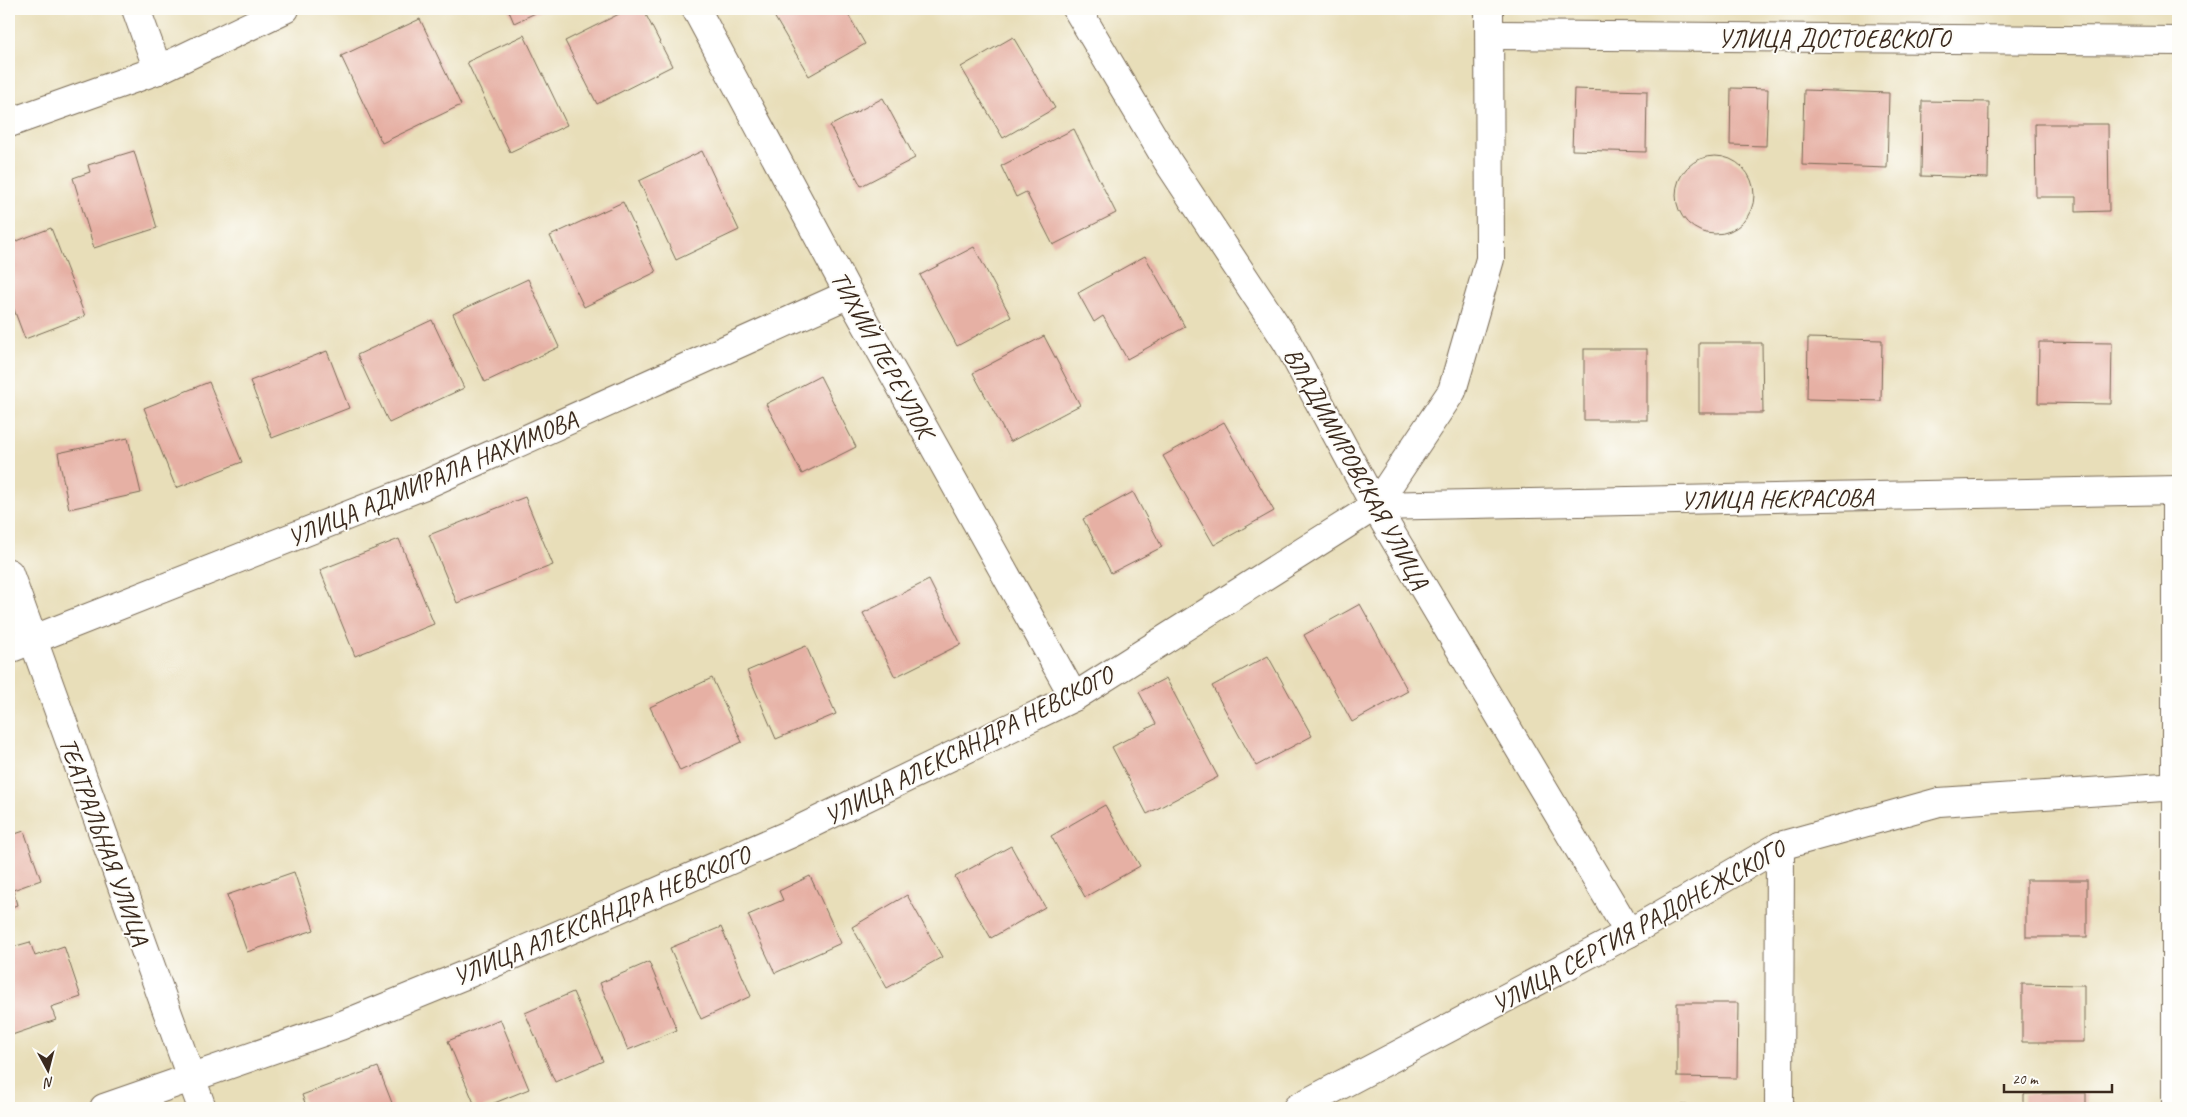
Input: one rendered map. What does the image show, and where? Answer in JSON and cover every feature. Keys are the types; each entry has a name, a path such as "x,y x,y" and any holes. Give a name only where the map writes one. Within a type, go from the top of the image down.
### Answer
{"street":[{"path":"136,9 158,70"},
{"path":"9,123 158,70 285,9"},
{"name":"ТИХИЙ ПЕРЕУЛОК","path":"696,9 850,294 1074,697"},
{"name":"ВЛАДИМИРОВСКАЯ УЛИЦА","path":"1077,9 1168,162 1287,342 1375,506 1629,934"},
{"name":"УЛИЦА АЛЕКСАНДРА НЕВСКОГО","path":"104,1108 340,1026 503,959 790,834 1074,697 1375,506 1452,391 1490,258 1491,35 1489,9"},
{"name":"УЛИЦА ДОСТОЕВСКОГО","path":"1491,35 2178,41"},
{"name":"УЛИЦА АДМИРАЛА НАХИМОВА","path":"21,645 422,486 850,294"},
{"path":"2176,1108 2177,490"},
{"name":"УЛИЦА НЕКРАСОВА","path":"1375,506 2177,490"},
{"name":"ТЕАТРАЛЬНАЯ УЛИЦА","path":"9,573 21,645 202,1108"},
{"name":"УЛИЦА СЕРГИЯ РАДОНЕЖСКОГО","path":"1297,1108 1629,934 1780,846 1939,802 2177,786"},
{"path":"1779,1108 1780,846"}],"building":[{"path":"508,9 544,9 514,23"},
{"path":"629,9 643,9 672,66 597,104 565,41"},
{"path":"770,9 845,9 865,44 809,76"},
{"path":"420,19 461,105 382,143 341,56"},
{"path":"524,35 567,125 510,152 467,62"},
{"path":"1013,37 1055,108 1003,138 961,67"},
{"path":"1731,88 1768,89 1766,146 1730,145"},
{"path":"1574,89 1647,91 1646,152 1572,150"},
{"path":"1804,90 1889,93 1887,168 1802,165"},
{"path":"883,98 915,158 861,186 830,126"},
{"path":"1922,101 1989,102 1988,178 1921,176"},
{"path":"2035,124 2108,124 2109,211 2076,212 2076,197 2036,197"},
{"path":"1074,129 1116,213 1053,245 1026,192 1016,197 1001,166"},
{"path":"134,151 157,228 94,248 73,178 90,172 88,165"},
{"path":"702,151 739,230 676,260 639,181"},
{"path":"1715,156 1730,159 1743,167 1751,180 1754,195 1751,210 1743,223 1730,231 1715,234 1700,231 1687,223 1679,210 1676,195 1679,180 1687,167 1700,159"},
{"path":"623,202 656,272 584,307 550,236"},
{"path":"51,228 85,316 25,339 9,296 9,244"},
{"path":"974,247 1011,317 957,346 920,275"},
{"path":"1145,256 1185,327 1127,359 1103,316 1094,322 1078,293"},
{"path":"528,279 559,347 485,382 453,314"},
{"path":"432,320 464,388 389,423 357,355"},
{"path":"1044,336 1080,405 1010,442 973,373"},
{"path":"1808,338 1882,340 1881,401 1807,399"},
{"path":"2039,342 2112,343 2111,404 2038,403"},
{"path":"1699,343 1762,343 1763,413 1699,413"},
{"path":"1584,349 1647,349 1647,420 1584,420"},
{"path":"327,351 349,408 272,438 250,381"},
{"path":"820,376 856,447 802,474 766,404"},
{"path":"209,382 242,462 176,488 144,408"},
{"path":"1224,422 1274,511 1214,545 1163,456"},
{"path":"128,438 141,493 69,509 58,453"},
{"path":"1133,492 1162,547 1111,573 1083,519"},
{"path":"525,497 553,565 457,603 429,535"},
{"path":"399,539 434,624 355,656 320,570"},
{"path":"929,580 961,644 895,677 863,613"},
{"path":"1360,604 1408,691 1352,722 1304,635"},
{"path":"806,646 836,714 776,739 747,671"},
{"path":"1268,656 1312,736 1256,766 1212,686"},
{"path":"712,678 742,742 680,771 650,707"},
{"path":"1166,678 1218,777 1147,814 1112,747 1156,724 1139,692"},
{"path":"1105,805 1140,866 1085,897 1051,836"},
{"path":"24,831 41,880 13,890 17,905 9,908 9,836"},
{"path":"1011,846 1045,907 991,938 955,877"},
{"path":"294,872 314,930 247,952 227,895"},
{"path":"810,876 841,943 775,973 748,915 783,900 779,891"},
{"path":"2026,880 2087,880 2087,937 2026,937"},
{"path":"907,895 942,957 887,988 852,927"},
{"path":"721,927 751,996 701,1019 670,948"},
{"path":"30,942 35,956 64,946 81,997 51,1007 56,1020 9,1036 9,948"},
{"path":"649,962 677,1030 628,1050 600,983"},
{"path":"2022,984 2084,985 2084,1042 2022,1042"},
{"path":"573,992 603,1061 555,1082 525,1013"},
{"path":"1677,1003 1738,1003 1737,1078 1677,1077"},
{"path":"500,1019 529,1089 482,1108 476,1108 448,1041"},
{"path":"378,1067 394,1108 307,1108 302,1095"},
{"path":"2086,1093 2086,1108 2024,1108 2024,1094"},
{"path":"1675,1105 1736,1106 1736,1108 1675,1108"}]}
